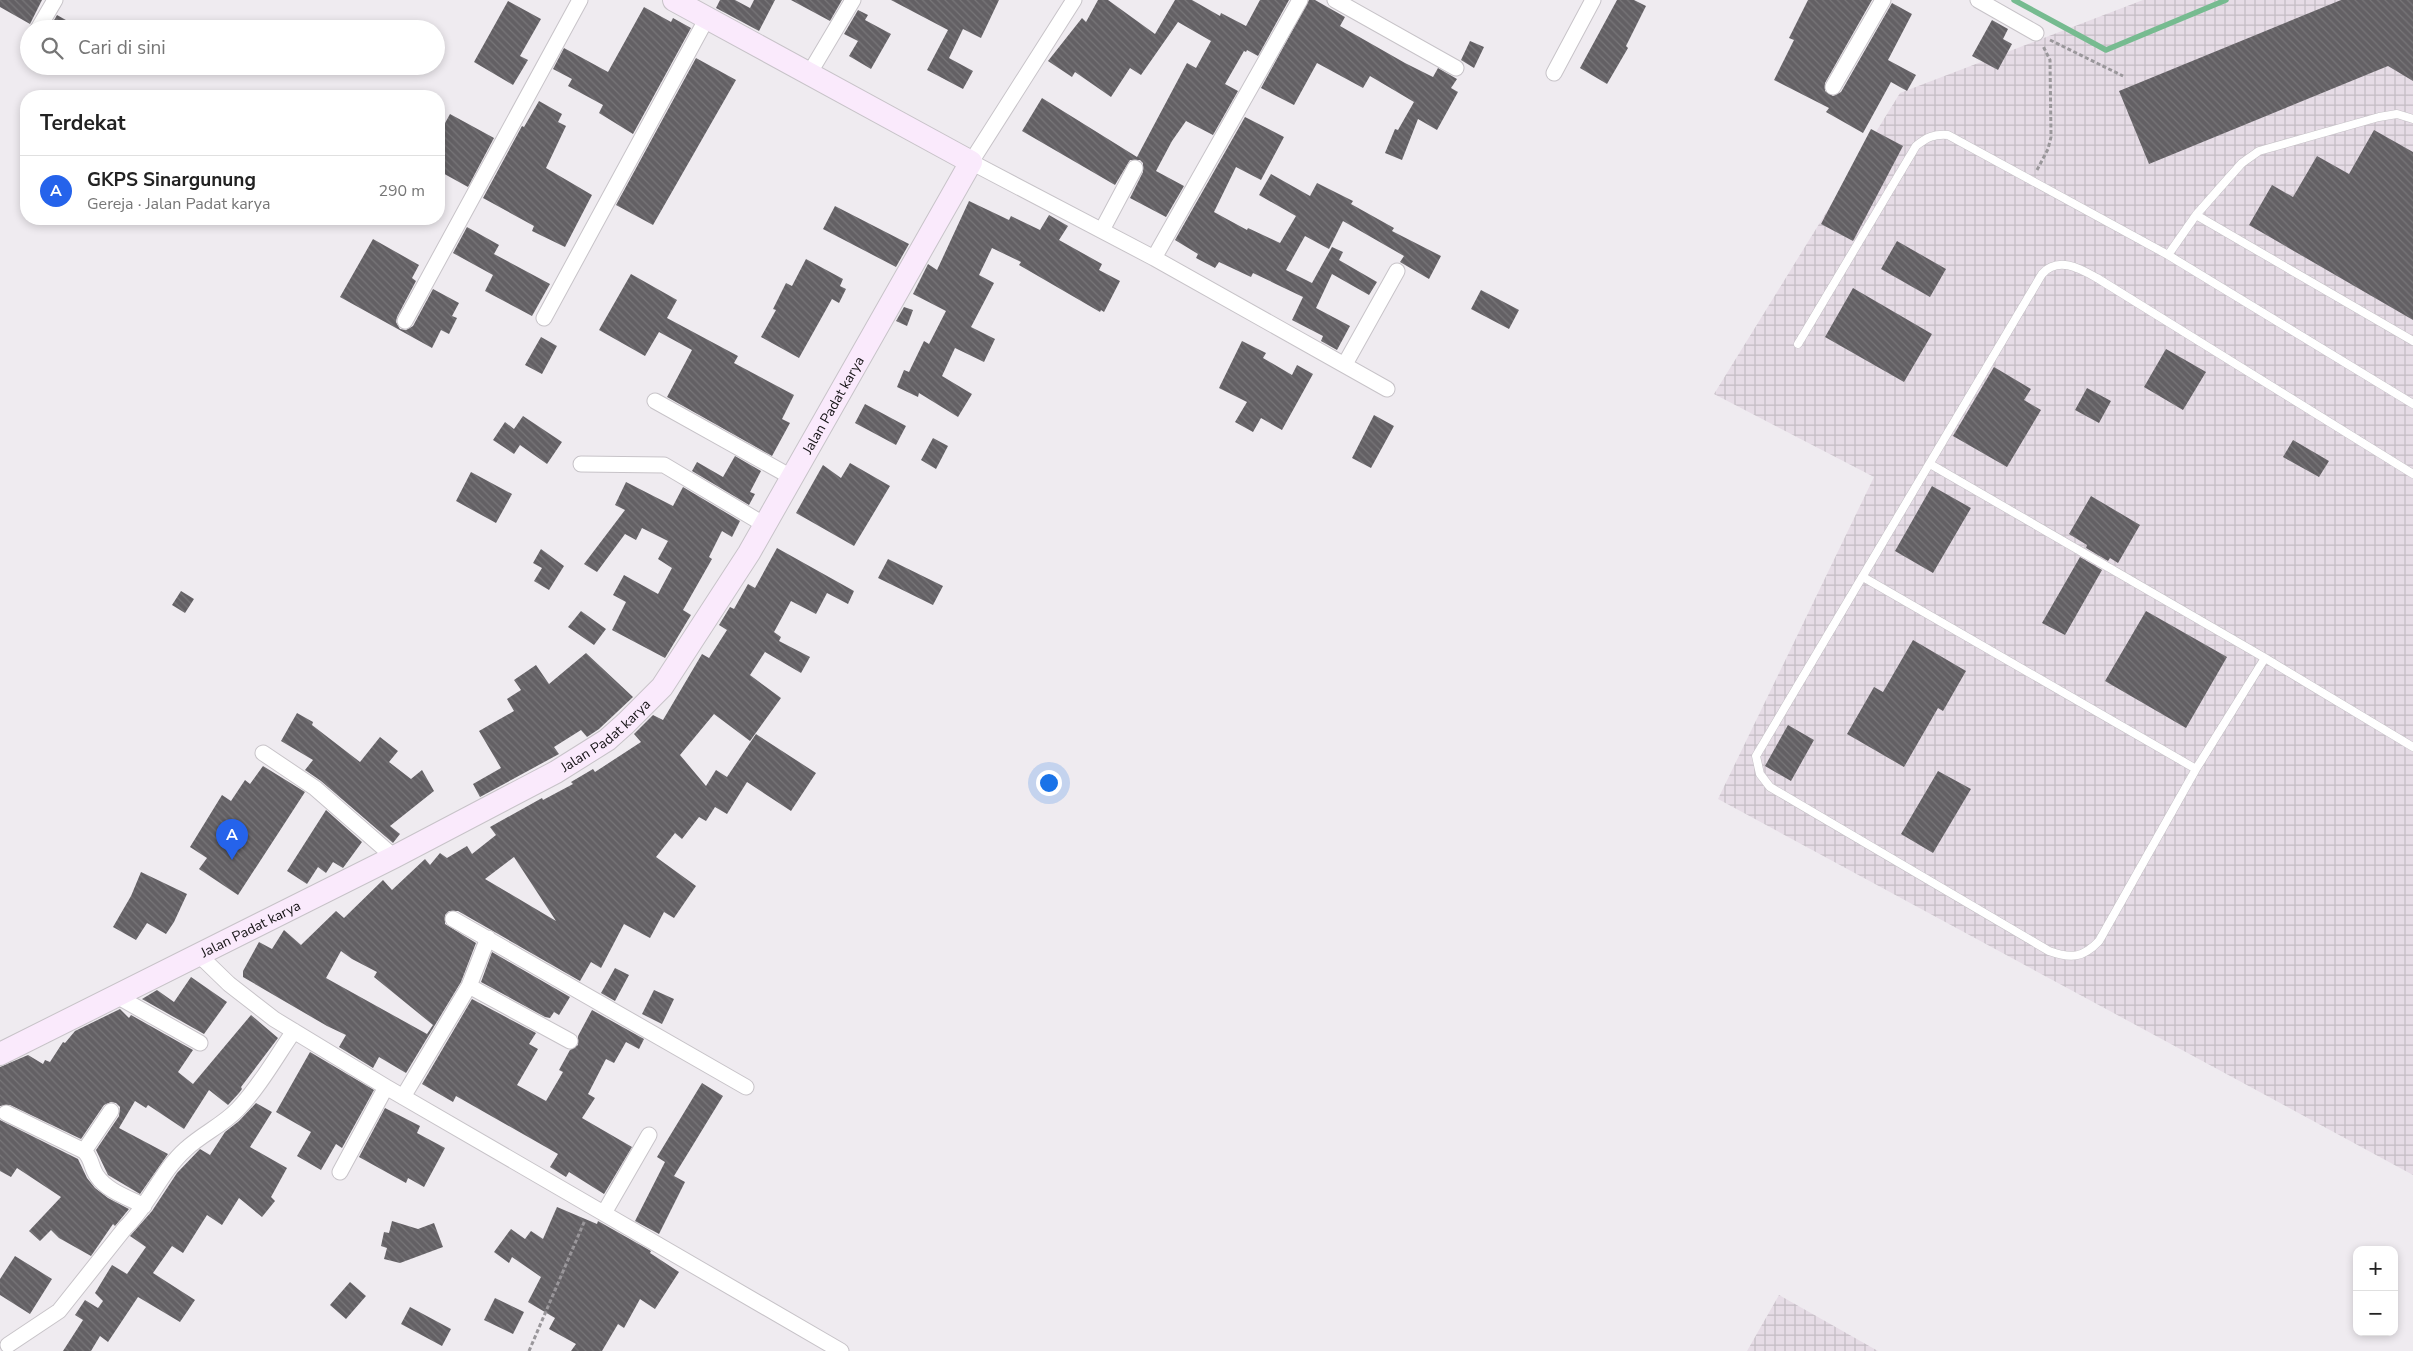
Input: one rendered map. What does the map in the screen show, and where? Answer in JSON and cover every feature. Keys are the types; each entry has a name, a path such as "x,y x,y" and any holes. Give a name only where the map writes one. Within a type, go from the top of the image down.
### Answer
{"main road":[{"path":"693,7 809,74 971,162"},
{"name":"Jalan Padat karya","path":"0,1054 394,857 556,772 607,740 626,723 666,680 707,620 793,478 971,162"}],"street":[{"path":"43,20 55,0"},
{"path":"405,321 580,0"},
{"path":"809,74 853,0"},
{"path":"1074,0 971,162 1154,258 1387,389"},
{"path":"1154,258 1300,0"},
{"path":"1335,0 1456,68"},
{"path":"1554,73 1593,0"},
{"path":"1833,87 1883,0"},
{"path":"1978,0 2040,35"},
{"path":"544,318 693,7"},
{"path":"1102,230 1136,168"},
{"path":"1345,364 1398,270"},
{"path":"655,401 793,478"},
{"path":"581,464 664,465 765,525"},
{"path":"263,753 314,788 394,857"},
{"path":"453,919 746,1086"},
{"path":"403,1097 468,986 488,938"},
{"path":"198,954 256,1006 294,1031 403,1097 840,1351"},
{"path":"468,986 570,1041"},
{"path":"115,995 200,1043"},
{"path":"8,1345 59,1311 144,1206 165,1174 185,1149 237,1110 265,1075 294,1031"},
{"path":"340,1172 386,1087"},
{"path":"84,1151 111,1111"},
{"path":"6,1113 84,1151 90,1158 96,1175 105,1185 144,1206"},
{"path":"598,1210 649,1135"}],"lane":[{"path":"2168,255 2196,215 2242,163 2259,151 2379,117 2397,114 2413,119"},
{"path":"1798,344 1916,146 1933,135 1948,135 2168,255 2413,404"},
{"path":"2196,215 2413,341"},
{"path":"2265,658 2196,768 2099,940 2089,951 2079,955 2060,954 2049,951 1770,787 1760,774 1756,756 2042,274 2054,265 2064,264 2097,278 2413,474"},
{"path":"1930,464 2265,658 2413,747"},
{"path":"1863,577 2196,768"}],"path":[{"path":"2040,35 2123,76"},
{"path":"2042,160 2048,149 2051,137 2050,60"},
{"path":"529,1351 598,1210"}],"shaded area":[{"path":"2143,0 2413,0 2413,1175 1718,799 1874,477 1714,394 1900,93"},
{"path":"1779,1295 1878,1351 1747,1351"}],"building":[{"path":"0,0 42,0 32,20 23,20 0,7"},
{"path":"720,0 735,0 750,8 754,0 775,0 759,31 716,8"},
{"path":"791,0 842,0 830,21"},
{"path":"891,0 999,0 981,38 963,29 949,58 973,71 963,89 927,70 948,30"},
{"path":"1098,0 1108,0 1155,34 1175,0 1192,0 1220,16 1221,13 1246,26 1260,0 1289,0 1258,56 1247,50 1246,52 1244,51 1225,84 1238,91 1213,135 1186,121 1172,141 1156,171 1184,186 1166,217 1130,198 1143,172 1143,163 1140,160 1130,160 1115,185 1022,131 1042,98 1137,157 1187,63 1196,68 1211,41 1178,22 1141,75 1130,68 1111,97 1075,72 1072,77 1048,61 1082,18 1086,22"},
{"path":"1309,0 1315,0 1345,17 1340,26 1405,63 1433,77 1438,68 1457,79 1451,88 1458,92 1437,130 1418,119 1402,160 1385,153 1395,129 1398,130 1414,102 1370,76 1363,88 1317,63 1294,105 1261,88"},
{"path":"1617,0 1634,0 1646,6 1626,46 1628,48 1607,84 1580,68"},
{"path":"1808,0 1872,0 1825,83 1825,91 1833,96 1841,92 1892,3 1912,14 1888,60 1916,75 1907,91 1891,82 1863,133 1826,112 1829,108 1774,80 1794,40 1789,38"},
{"path":"2341,0 2413,0 2413,81 2388,66 2149,164 2119,91"},
{"path":"508,1 541,19 520,56 528,60 513,85 474,62"},
{"path":"644,7 671,22 673,18 691,28 633,134 599,113 603,105 568,86 572,79 553,69 564,48 608,72"},
{"path":"858,10 868,15 865,20 891,34 871,69 849,56 858,41 844,34"},
{"path":"57,15 66,20 54,20"},
{"path":"1992,20 2008,29 2003,39 2012,44 1998,70 1972,56"},
{"path":"1470,41 1484,47 1474,68 1461,60"},
{"path":"696,58 736,80 653,225 616,205"},
{"path":"539,101 562,114 558,122 566,126 546,168 592,195 565,247 532,231 534,226 483,198 522,126 524,127"},
{"path":"450,114 494,138 468,187 445,174 445,123"},
{"path":"1245,117 1284,137 1261,180 1236,167 1214,212 1247,230 1248,228 1280,243 1296,216 1259,195 1271,174 1310,196 1317,183 1353,201 1351,204 1394,228 1392,231 1441,256 1429,279 1400,262 1404,256 1343,221 1329,249 1305,236 1286,270 1312,283 1332,247 1343,252 1339,260 1377,282 1369,295 1332,274 1316,308 1350,326 1337,350 1321,341 1323,336 1292,320 1303,297 1253,273 1251,277 1219,262 1215,268 1196,258 1198,254 1175,240"},
{"path":"1871,129 1903,146 1853,241 1821,224"},
{"path":"2374,130 2413,152 2413,320 2249,225 2272,185 2293,197 2317,156 2349,174"},
{"path":"969,201 1009,220 1011,216 1040,230 1049,215 1068,226 1059,240 1102,264 1099,270 1120,281 1104,312 1101,310 1100,312 1019,265 1021,262 992,248 979,275 994,283 971,327 995,339 984,362 955,348 942,376 972,394 958,417 919,393 918,397 897,387 904,370 909,372 924,341 929,344 946,311 913,294 928,264 937,270"},
{"path":"835,206 909,244 896,267 823,229"},
{"path":"467,227 499,245 494,254 550,284 532,316 485,291 493,275 453,253"},
{"path":"373,239 419,265 412,278 416,281 397,317 396,322 400,329 406,330 413,326 433,289 459,303 452,316 457,318 449,334 441,330 432,348 340,297"},
{"path":"1897,241 1946,269 1930,297 1881,269"},
{"path":"806,259 843,279 840,286 846,289 839,303 832,299 799,358 761,337 776,310 773,309 786,283 792,286"},
{"path":"631,274 677,300 667,318 738,356 734,363 794,395 782,419 790,423 772,456 667,397 692,350 659,332 645,356 599,330"},
{"path":"1853,288 1932,334 1904,382 1825,337"},
{"path":"1481,290 1519,310 1509,329 1471,309"},
{"path":"904,307 913,310 907,326 896,321"},
{"path":"541,337 557,346 542,374 525,365"},
{"path":"1242,341 1266,353 1263,358 1292,375 1297,365 1313,374 1282,430 1261,418 1253,432 1235,422 1247,402 1219,388"},
{"path":"2166,349 2206,372 2183,410 2144,387"},
{"path":"1994,367 2031,389 2024,400 2041,410 2007,467 1953,436"},
{"path":"2087,388 2111,401 2099,423 2075,410"},
{"path":"865,404 906,426 896,445 855,423"},
{"path":"1374,415 1394,426 1371,468 1352,458"},
{"path":"523,416 562,442 547,464 520,445 514,454 493,440 505,422 514,429"},
{"path":"933,438 948,446 936,469 921,460"},
{"path":"2293,440 2329,461 2319,477 2283,457"},
{"path":"735,456 761,471 750,492 755,494 749,505 692,471 697,462 723,477"},
{"path":"850,463 890,486 854,546 796,513 823,465 841,478"},
{"path":"471,472 512,494 496,523 456,501"},
{"path":"626,482 673,506 683,487 740,521 732,537 722,531 709,557 712,559 683,610 691,615 665,658 612,630 626,602 613,595 624,575 658,594 672,568 658,559 668,541 642,528 636,540 625,534 597,572 584,564 625,510 615,505"},
{"path":"1932,486 1971,508 1933,573 1895,551"},
{"path":"2091,496 2140,525 2118,563 2110,558 2108,561 2086,548 2087,545 2069,534"},
{"path":"777,548 854,591 848,604 827,593 816,614 791,601 774,632 781,637 779,641 810,657 801,673 765,652 750,675 781,698 750,741 714,714 680,755 706,786 716,770 727,777 756,734 816,773 791,811 747,782 727,814 715,807 706,821 699,817 682,839 675,833 656,857 696,886 674,918 664,912 650,938 624,924 601,968 591,962 580,981 458,911 449,911 445,915 445,924 476,943 461,982 406,1073 379,1057 373,1068 339,1047 346,1035 243,977 243,971 259,942 272,949 284,930 301,945 336,911 344,918 383,880 392,890 425,859 430,865 440,853 447,858 467,846 472,854 496,835 490,827 542,798 543,800 573,784 571,782 593,769 595,772 641,742 634,734 653,715 663,720 702,654 709,658 727,630 719,625 730,607 734,609 748,584 755,588","holes":["514,857 556,921 485,879","341,951 377,972 374,977 433,1025 427,1034 326,978"]},
{"path":"541,549 564,566 549,590 534,581 542,568 533,563"},
{"path":"2080,557 2102,570 2065,635 2042,623"},
{"path":"888,559 943,586 933,605 878,578"},
{"path":"181,591 194,599 185,613 172,605"},
{"path":"581,611 606,629 594,645 568,627"},
{"path":"2146,611 2227,657 2186,728 2105,681"},
{"path":"1913,640 1966,671 1943,711 1938,708 1904,767 1847,734 1874,687 1883,692"},
{"path":"586,653 633,697 599,729 587,737 581,730 554,747 559,754 480,797 473,784 501,768 479,731 514,711 507,699 521,690 514,680 536,665 549,684"},
{"path":"297,713 313,722 312,725 360,762 380,737 398,751 389,762 411,779 422,770 434,791 390,826 400,834 393,843 321,781 305,770 313,760 281,741"},
{"path":"1788,725 1814,740 1791,781 1765,766"},
{"path":"263,766 305,792 238,895 199,869 207,858 190,847 222,795 231,801 245,780 250,784"},
{"path":"1938,771 1971,789 1933,853 1901,834"},
{"path":"326,810 362,842 343,868 333,862 326,873 318,867 307,884 287,871"},
{"path":"141,872 187,894 174,922 166,934 147,923 136,940 113,927 131,896"},
{"path":"492,952 570,997 559,1015 554,1012 550,1018 545,1017 481,982"},
{"path":"615,968 629,975 615,1001 601,993"},
{"path":"191,977 227,1002 204,1034 142,999 157,990 174,1002"},
{"path":"654,990 674,999 662,1024 642,1014"},
{"path":"472,999 536,1033 529,1044 538,1049 517,1085 546,1101 563,1072 559,1070 570,1050 578,1045 578,1036 592,1010 644,1039 639,1049 626,1042 614,1063 606,1059 588,1094 595,1098 582,1118 632,1147 604,1194 569,1172 566,1177 550,1167 558,1154 456,1096 453,1102 422,1084"},
{"path":"120,1009 129,1018 131,1015 193,1050 178,1072 193,1084 251,1015 278,1038 241,1087 242,1089 228,1105 209,1090 184,1129 148,1105 146,1108 135,1101 119,1128 168,1154 140,1194 108,1175 96,1150 119,1116 120,1107 116,1103 111,1102 104,1105 81,1139 10,1105 0,1106 0,1067 28,1055 43,1064 45,1060 50,1062 63,1042 65,1043 75,1031"},
{"path":"310,1052 374,1090 342,1148 336,1144 321,1170 297,1156 311,1132 276,1112"},
{"path":"702,1083 723,1096 674,1176 685,1182 659,1234 635,1221 665,1162 657,1157"},
{"path":"256,1103 272,1112 250,1147 287,1168 271,1197 275,1201 262,1217 239,1198 222,1225 207,1215 183,1253 172,1246 153,1273 195,1300 180,1322 138,1297 108,1342 100,1336 91,1351 63,1351 83,1320 75,1315 85,1300 98,1308 103,1301 95,1293 112,1265 127,1274 146,1247 130,1236 152,1211 177,1173 200,1149 210,1155 225,1132 239,1121"},
{"path":"385,1108 420,1126 417,1133 445,1148 424,1187 408,1178 406,1183 359,1157"},
{"path":"0,1120 78,1159 87,1178 95,1188 108,1198 129,1209 115,1226 113,1224 91,1256 59,1238 51,1230 40,1241 29,1231 61,1197 17,1168 11,1177 0,1171"},
{"path":"557,1207 597,1224 598,1221 651,1251 650,1253 679,1272 655,1309 640,1299 624,1328 618,1324 602,1351 571,1351 576,1344 549,1329 555,1318 528,1302 541,1277 512,1257 509,1263 494,1252 511,1229 525,1239 531,1231 543,1239"},
{"path":"392,1221 418,1229 434,1223 443,1247 400,1263 384,1259 387,1248 381,1246 384,1232 389,1233"},
{"path":"15,1256 52,1279 30,1314 0,1295 0,1279"},
{"path":"350,1282 366,1296 346,1319 330,1305"},
{"path":"495,1298 524,1312 513,1334 484,1320"},
{"path":"410,1307 451,1329 442,1346 401,1324"}],"waterway":[{"path":"2014,0 2106,50 2226,0"}],"place":[{"name":"GKPS Sinargunung","path":"232,860"}]}
